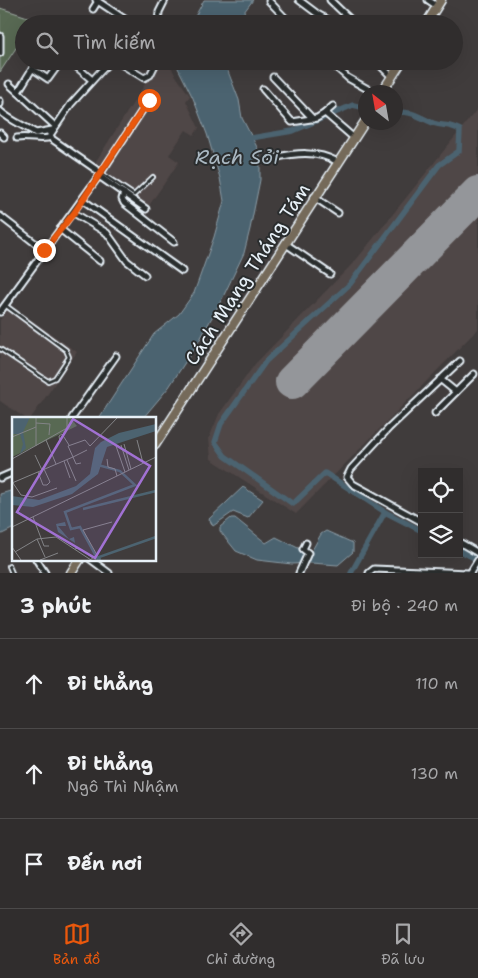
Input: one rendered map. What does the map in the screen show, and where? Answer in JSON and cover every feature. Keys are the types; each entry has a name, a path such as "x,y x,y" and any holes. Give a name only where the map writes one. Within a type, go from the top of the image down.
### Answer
{"main road":[{"path":"432,15 439,3"},
{"path":"387,85 395,70"},
{"name":"Cách Mạng Tháng Tám","path":"156,443 286,244 314,197 359,130"},
{"path":"71,573 80,560"}],"street":[{"path":"159,15 165,0"},
{"path":"299,0 319,15"},
{"path":"330,0 346,15"},
{"path":"428,0 439,3"},
{"path":"93,9 97,1 118,15"},
{"path":"269,2 282,15"},
{"path":"0,36 0,53"},
{"path":"18,92 32,70"},
{"path":"34,70 47,79 54,70"},
{"path":"80,70 92,80"},
{"path":"17,138 28,136 46,140 50,137 54,128 101,70"},
{"path":"131,70 144,78 150,75 153,70"},
{"path":"339,70 360,85"},
{"path":"385,70 392,77"},
{"path":"273,77 313,119"},
{"path":"9,84 54,128"},
{"path":"262,89 292,122 327,116 334,106"},
{"path":"0,312 44,250 74,213 149,100"},
{"path":"0,111 11,120 18,121 36,133 54,128"},
{"path":"327,116 354,138"},
{"path":"50,137 146,209"},
{"path":"273,158 302,152 320,154 338,162"},
{"path":"124,193 122,199 124,203 174,242"},
{"path":"314,197 338,213"},
{"path":"83,200 182,271"},
{"path":"74,213 107,233 127,261 145,275"},
{"path":"0,216 44,250"},
{"path":"60,229 100,261"},
{"path":"286,244 330,274"},
{"path":"73,417 116,356"},
{"path":"418,520 353,484 347,477 390,428 460,360"},
{"path":"434,412 474,374"},
{"path":"440,379 456,392"},
{"path":"0,478 12,473"},
{"path":"299,573 308,553 303,549 306,543"},
{"path":"463,544 478,553"},
{"path":"37,560 45,573"},
{"path":"91,560 109,573"},
{"path":"369,572 374,569 469,573 477,561"}],"lane":[{"path":"100,174 134,194 153,177"},
{"path":"0,349 48,381 56,378 69,357 66,350 5,305"},
{"path":"9,566 12,573"}],"shaded area":[{"path":"154,70 173,70 190,96 186,101 199,128 194,135 186,130 169,155 179,162 148,207 91,169"},
{"path":"478,108 478,329 296,514 211,459 209,438 219,414 255,364 356,260"},
{"path":"11,306 77,352 32,417 24,417 0,401 0,320"}],"green space":[{"path":"0,8 22,15 15,15 15,50 0,72"}],"water":[{"path":"204,0 253,0 242,15 196,15"},
{"name":"Rạch Sỏi","path":"179,70 227,70 239,100 242,118 260,153 260,180 244,253 199,341 169,387 144,417 100,417 154,334 179,314 194,293 214,237 224,201 220,178 207,134 193,98"},
{"path":"243,487 263,500 248,518 233,512 213,526 209,519"},
{"path":"12,491 12,529 0,535 0,494"},
{"path":"231,518 235,518 266,543 276,537 310,554 321,534 326,531 353,543 353,552 338,565 292,564 257,560 236,551 220,531 220,527"}],"waterway":[{"path":"245,139 293,131 353,105 358,106"},
{"path":"403,112 460,130 459,151 439,165 350,284 266,361 221,424 215,442 225,456 293,504 325,473 385,512 418,529"},
{"path":"351,573 385,512"},
{"path":"463,552 478,560"}],"runway":[{"path":"292,382 478,193"}],"route":[{"path":"44,250 74,213 149,100"}]}
